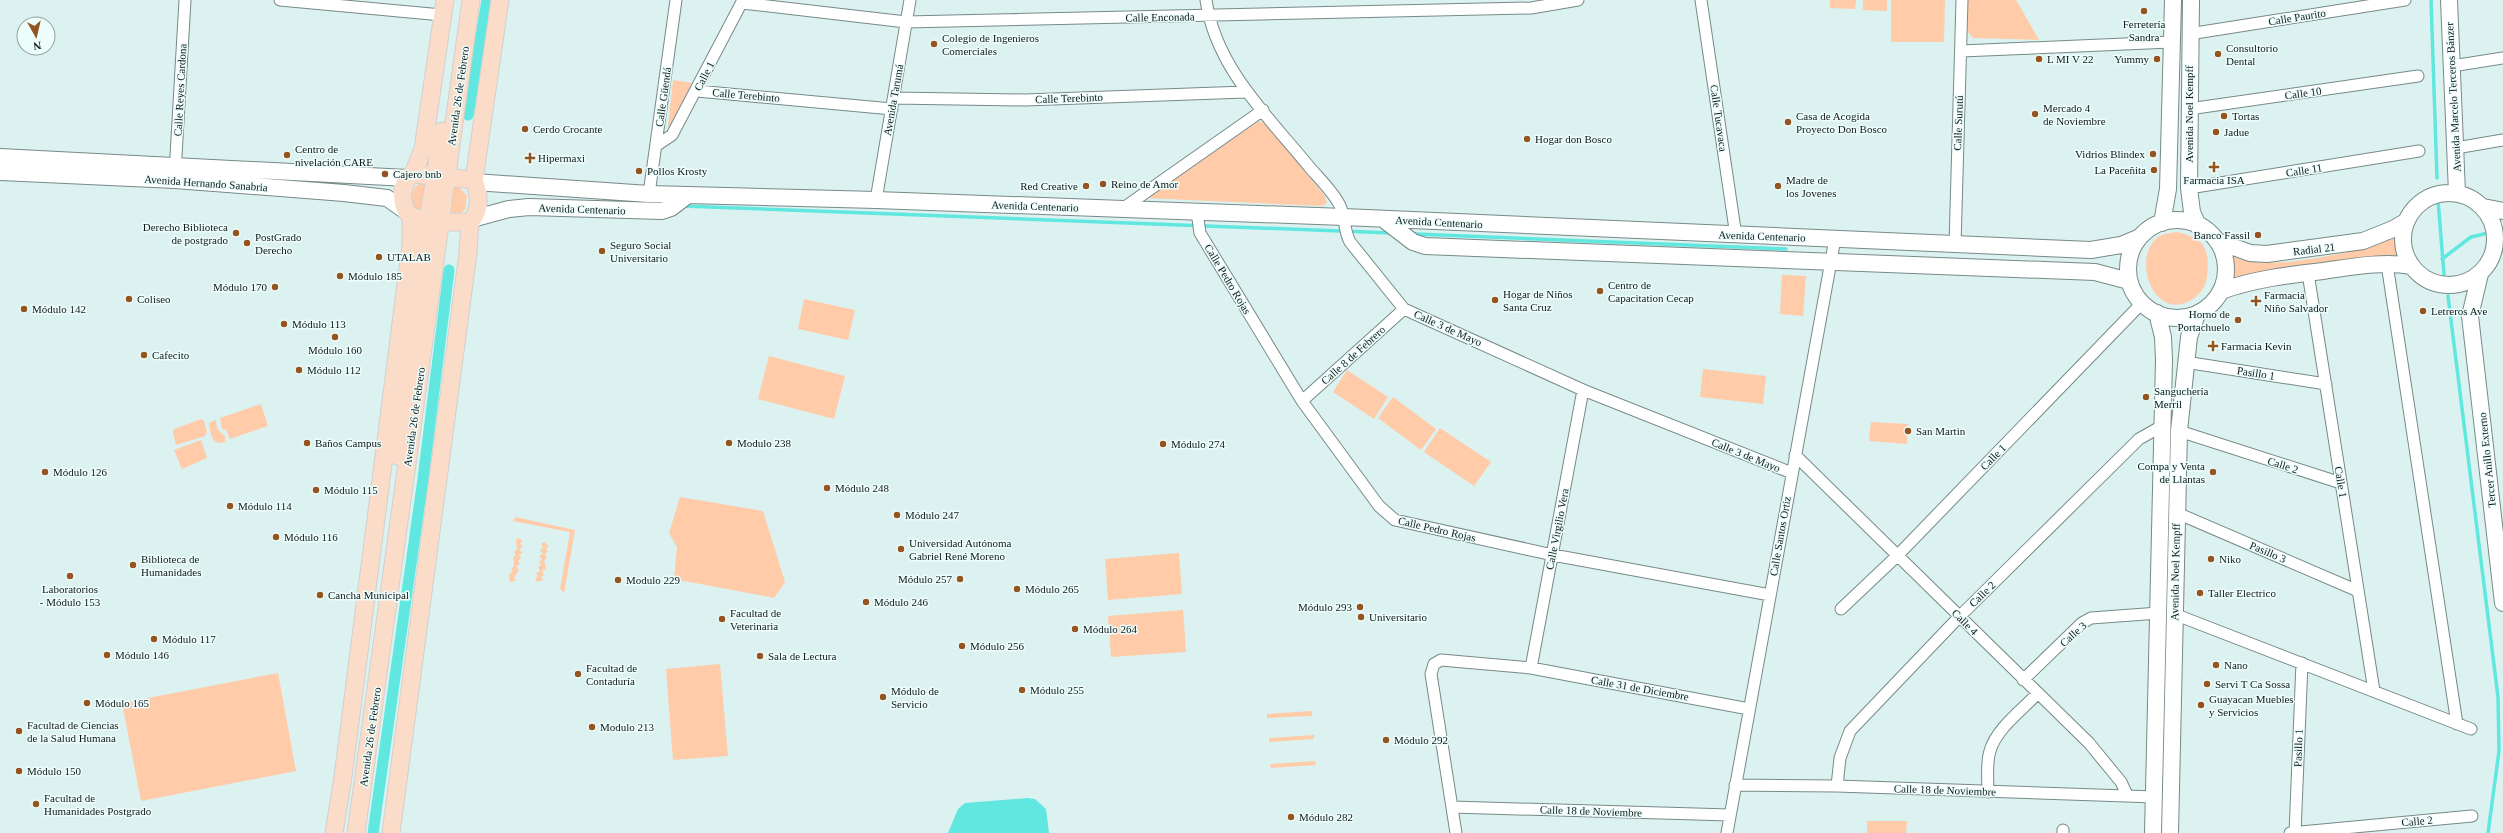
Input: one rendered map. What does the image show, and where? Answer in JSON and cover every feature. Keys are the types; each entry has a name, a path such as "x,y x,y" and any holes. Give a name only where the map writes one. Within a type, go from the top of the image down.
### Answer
{"main road":[{"name":"Avenida 26 de Febrero","path":"442,176 460,0"},
{"name":"Avenida 26 de Febrero","path":"346,833 359,757 435,221 472,0"},
{"path":"391,833 438,486 471,221 478,201 474,181 500,0"},
{"path":"444,7 423,149 410,176 442,176 474,181"},
{"name":"Avenida 26 de Febrero","path":"334,833 410,252 409,215 403,195 410,176"},
{"path":"409,215 435,221 471,221"},
{"name":"Avenida 26 de Febrero","path":"356,833 435,221"},
{"path":"337,816 359,757"}],"street":[{"name":"Calle Reyes Cardona","path":"175,173 185,0"},
{"path":"280,0 444,7"},
{"name":"Calle Güendá","path":"649,194 676,0"},
{"name":"Avenida Tarumá","path":"876,200 910,0"},
{"name":"Calle 3 de Mayo","path":"1206,0 1208,16 1221,50 1245,92 1262,110 1339,202 1345,226 1404,309 1583,390 1792,473"},
{"name":"Calle Enconada","path":"742,2 906,22 1208,16 1530,4 1578,0"},
{"name":"Calle Tucavaca","path":"1701,0 1736,236"},
{"name":"Calle Surutú","path":"1955,245 1962,0"},
{"name":"Avenida Noel Kempff","path":"2162,223 2168,189 2173,0"},
{"path":"2171,42 2183,22 2185,0"},
{"name":"Avenida Noel Kempff","path":"2191,0 2189,188 2192,212 2198,226"},
{"name":"Calle Paurito","path":"2190,34 2405,0"},
{"name":"Avenida Marcelo Terceros Bánzer","path":"2449,0 2457,194"},
{"name":"Calle 1","path":"657,145 672,135 742,2"},
{"path":"1961,51 2171,42"},
{"path":"2171,42 2177,50 2181,60 2183,96 2189,109"},
{"path":"2452,66 2503,58"},
{"name":"Calle 10","path":"2189,109 2418,76"},
{"name":"Calle Terebinto","path":"696,90 893,104 1245,92"},
{"path":"1122,209 1262,110"},
{"path":"2456,148 2503,140"},
{"name":"Calle 11","path":"2189,188 2418,152"},
{"name":"Avenida Hernando Sanabria","path":"0,157 175,173 387,198 409,215"},
{"name":"Avenida Hernando Sanabria","path":"0,172 410,176"},
{"path":"344,193 345,176"},
{"name":"Avenida Centenario","path":"474,181 649,194 680,202 876,200 1122,209 1198,222 1345,226 1383,219 1736,236 2091,250 2121,245 2140,237"},
{"path":"2457,194 2469,197 2483,207 2492,221 2498,251 2480,274 2469,281 2450,285 2432,282 2421,276 2412,266 2403,244 2407,221 2418,206 2433,196 2457,194"},
{"name":"Avenida Centenario","path":"471,221 509,209 528,207 653,211 680,202"},
{"path":"2483,207 2503,211"},
{"name":"Avenida Centenario","path":"1383,219 1413,242 1425,246 1830,263 2095,272 2129,281"},
{"path":"2186,221 2198,226 2217,241 2224,253 2226,266 2225,279 2221,291 2211,304 2197,314 2184,317 2170,317 2157,313 2142,303 2134,293 2129,281 2128,265 2132,250 2140,237 2162,223 2186,221"},
{"name":"Radial 21","path":"2217,241 2250,253 2267,254 2363,242 2407,221"},
{"name":"Calle Pedro Rojas","path":"1198,222 1302,401 1379,506 1395,520 1553,555 1770,595"},
{"name":"Calle Santos Ortiz","path":"1727,833 1835,239"},
{"path":"2387,264 2457,724"},
{"name":"Radial 21","path":"2221,291 2260,279 2387,264 2412,266"},
{"name":"Calle 1","path":"2308,273 2374,691"},
{"name":"Tercer Anillo Externo","path":"2470,316 2480,274"},
{"name":"Tercer Anillo Externo","path":"2450,285 2466,304 2470,316 2503,603"},
{"name":"Calle 1","path":"1841,609 1897,556 2142,303"},
{"name":"Calle 8 de Febrero","path":"1302,401 1404,309"},
{"name":"Avenida Noel Kempff","path":"2157,313 2163,336 2164,360 2161,536 2166,549 2167,613 2172,721 2170,833"},
{"name":"Avenida Noel Kempff","path":"2153,833 2167,613 2177,513 2179,431 2185,362 2189,337 2197,314"},
{"name":"Pasillo 1","path":"2185,362 2326,384"},
{"name":"Calle Virgilio Vera","path":"1531,668 1583,390"},
{"name":"Calle 2","path":"1837,786 1840,758 1850,732 1959,616 2140,440 2162,426"},
{"name":"Calle 2","path":"2179,431 2342,483"},
{"name":"Calle 4","path":"1795,455 2088,743 2121,782 2127,794"},
{"name":"Pasillo 3","path":"2177,513 2358,590"},
{"path":"2167,613 2302,663 2471,729"},
{"name":"Calle 3","path":"2023,680 2082,623 2091,618 2101,616 2167,613"},
{"name":"Calle 31 de Diciembre","path":"1456,833 1431,674 1434,664 1441,660 1531,668 1749,708"},
{"name":"Pasillo 1","path":"2295,833 2302,663"},
{"path":"1988,792 1989,753 1993,743 1998,734 2037,694"},
{"name":"Calle 18 de Noviembre","path":"1735,785 1837,786 1988,792 2127,794 2154,800"},
{"path":"2154,800 2157,812 2157,833"},
{"name":"Calle 18 de Noviembre","path":"1452,807 1730,815"},
{"name":"Calle 2","path":"2290,833 2472,816"}],"shaded area":[{"path":"1830,0 1856,0 1855,9 1830,8"},
{"path":"1863,0 1887,0 1887,11 1863,10"},
{"path":"1891,0 1945,0 1944,42 1891,42"},
{"path":"1967,0 2016,0 2039,40 1973,38 1968,32"},
{"path":"673,80 692,83 670,126 668,127"},
{"path":"1259,121 1266,124 1325,196 1327,203 1322,206 1144,198"},
{"path":"422,182 427,183 425,211 416,210 412,198 413,190"},
{"path":"452,186 460,188 467,196 465,210 457,215 448,214"},
{"path":"2177,232 2200,241 2204,246 2208,259 2206,280 2202,290 2191,300 2178,305 2167,303 2158,296 2151,286 2147,273 2146,260 2150,248 2159,236"},
{"path":"2397,236 2401,260 2234,279 2233,256 2248,261 2267,263 2290,262 2340,254 2382,242"},
{"path":"1782,275 1806,276 1803,316 1780,314"},
{"path":"804,299 855,310 848,340 798,329"},
{"path":"769,356 845,376 834,419 758,399"},
{"path":"1703,369 1766,376 1763,404 1700,397"},
{"path":"1347,370 1388,397 1374,419 1333,392"},
{"path":"1393,397 1436,429 1421,450 1378,418"},
{"path":"261,404 268,426 230,439 226,430 222,429 220,418"},
{"path":"201,419 204,421 207,432 205,436 176,445 173,433 174,429"},
{"path":"216,420 217,429 225,436 225,442 217,442 212,438 209,423"},
{"path":"1871,422 1908,424 1907,444 1869,441"},
{"path":"1440,428 1491,462 1474,486 1424,452"},
{"path":"201,440 207,458 182,469 174,450"},
{"path":"680,497 763,511 785,582 774,598 674,579 677,547 669,533"},
{"path":"515,517 575,530 564,593 560,589 570,532 513,521"},
{"path":"518,538 523,541 520,543 523,547 519,549 522,553 519,555 521,558 518,561 520,564 516,566 519,570 514,578 516,581 510,582 509,574 513,571 511,569 514,566 513,557 516,555 514,552 517,549 516,540"},
{"path":"544,542 549,546 546,548 548,552 545,554 547,558 544,560 546,569 542,571 544,575 541,577 543,580 537,582 535,579 538,576 536,573 540,571 538,567 541,565 539,562 542,559 539,556 543,554 540,550 543,548 541,544"},
{"path":"1179,553 1182,594 1108,600 1105,559"},
{"path":"1183,610 1186,652 1111,657 1108,616"},
{"path":"720,664 728,756 673,760 666,669"},
{"path":"278,673 296,771 141,801 122,703"},
{"path":"1312,711 1312,716 1267,718 1267,714"},
{"path":"1314,735 1314,739 1269,742 1269,738"},
{"path":"1315,761 1316,765 1271,768 1270,764"},
{"path":"1867,821 1907,821 1906,833 1867,833"}],"water":[{"path":"1027,798 1035,799 1046,809 1049,833 948,833 958,809 965,803"}],"waterway":[{"path":"468,115 487,0"},
{"path":"2431,0 2437,178"},
{"path":"2438,200 2444,274"},
{"path":"683,206 1392,233"},
{"path":"2442,259 2471,237 2488,233"},
{"path":"1415,234 1786,249"},
{"path":"373,833 423,479 449,270"},
{"path":"2448,296 2498,697 2499,751 2488,833"}],"place":[{"name":"Ferretería Sandra","path":"2144,11"},
{"name":"Colegio de Ingenieros Comerciales","path":"934,44"},
{"name":"Consultorio Dental","path":"2218,54"},
{"name":"L MI V 22","path":"2039,59"},
{"name":"Yummy","path":"2157,59"},
{"name":"Mercado 4 de Noviembre","path":"2035,114"},
{"name":"Tortas","path":"2224,116"},
{"name":"Casa de Acogida Proyecto Don Bosco","path":"1788,122"},
{"name":"Cerdo Crocante","path":"525,129"},
{"name":"Jadue","path":"2216,132"},
{"name":"Hogar don Bosco","path":"1527,139"},
{"name":"Vidrios Blindex","path":"2153,154"},
{"name":"Centro de nivelación CARE","path":"287,155"},
{"name":"Hipermaxi","path":"530,158"},
{"name":"Farmacia ISA","path":"2214,167"},
{"name":"La Paceñita","path":"2154,170"},
{"name":"Pollos Krosty","path":"639,171"},
{"name":"Cajero bnb","path":"385,174"},
{"name":"Reino de Amor","path":"1103,184"},
{"name":"Red Creative","path":"1086,186"},
{"name":"Madre de los Jovenes","path":"1778,186"},
{"name":"Derecho Biblioteca de postgrado","path":"236,233"},
{"name":"Banco Fassil","path":"2258,235"},
{"name":"PostGrado Derecho","path":"247,243"},
{"name":"Seguro Social Universitario","path":"602,251"},
{"name":"UTALAB","path":"379,257"},
{"name":"Módulo 185","path":"340,276"},
{"name":"Módulo 170","path":"275,287"},
{"name":"Centro de Capacitation Cecap","path":"1600,291"},
{"name":"Coliseo","path":"129,299"},
{"name":"Hogar de Niños Santa Cruz","path":"1495,300"},
{"name":"Farmacia Niño Salvador","path":"2256,301"},
{"name":"Módulo 142","path":"24,309"},
{"name":"Letreros Ave","path":"2423,311"},
{"name":"Horno de Portachuelo","path":"2238,320"},
{"name":"Módulo 113","path":"284,324"},
{"name":"Módulo 160","path":"335,337"},
{"name":"Farmacia Kevin","path":"2213,346"},
{"name":"Cafecito","path":"144,355"},
{"name":"Módulo 112","path":"299,370"},
{"name":"Sanguchería Merril","path":"2146,397"},
{"name":"San Martin","path":"1908,431"},
{"name":"Baños Campus","path":"307,443"},
{"name":"Modulo 238","path":"729,443"},
{"name":"Módulo 274","path":"1163,444"},
{"name":"Módulo 126","path":"45,472"},
{"name":"Compa y Venta de Llantas","path":"2213,472"},
{"name":"Módulo 248","path":"827,488"},
{"name":"Módulo 115","path":"316,490"},
{"name":"Módulo 114","path":"230,506"},
{"name":"Módulo 247","path":"897,515"},
{"name":"Módulo 116","path":"276,537"},
{"name":"Universidad Autónoma Gabriel René Moreno","path":"901,549"},
{"name":"Niko","path":"2211,559"},
{"name":"Biblioteca de Humanidades","path":"133,565"},
{"name":"Laboratorios - Módulo 153","path":"70,576"},
{"name":"Módulo 257","path":"960,579"},
{"name":"Modulo 229","path":"618,580"},
{"name":"Módulo 265","path":"1017,589"},
{"name":"Taller Electrico","path":"2200,593"},
{"name":"Cancha Municipal","path":"320,595"},
{"name":"Módulo 246","path":"866,602"},
{"name":"Módulo 293","path":"1360,607"},
{"name":"Universitario","path":"1361,617"},
{"name":"Facultad de Veterinaria","path":"722,619"},
{"name":"Módulo 264","path":"1075,629"},
{"name":"Módulo 117","path":"154,639"},
{"name":"Módulo 256","path":"962,646"},
{"name":"Módulo 146","path":"107,655"},
{"name":"Sala de Lectura","path":"760,656"},
{"name":"Nano","path":"2216,665"},
{"name":"Facultad de Contaduría","path":"578,674"},
{"name":"Servi T Ca Sossa","path":"2207,684"},
{"name":"Módulo 255","path":"1022,690"},
{"name":"Módulo de Servicio","path":"883,697"},
{"name":"Módulo 165","path":"87,703"},
{"name":"Guayacan Muebles y Servicios","path":"2201,705"},
{"name":"Modulo 213","path":"592,727"},
{"name":"Facultad de Ciencias de la Salud Humana","path":"19,731"},
{"name":"Módulo 292","path":"1386,740"},
{"name":"Módulo 150","path":"19,771"},
{"name":"Facultad de Humanidades Postgrado","path":"36,804"},
{"name":"Módulo 282","path":"1291,817"}]}
